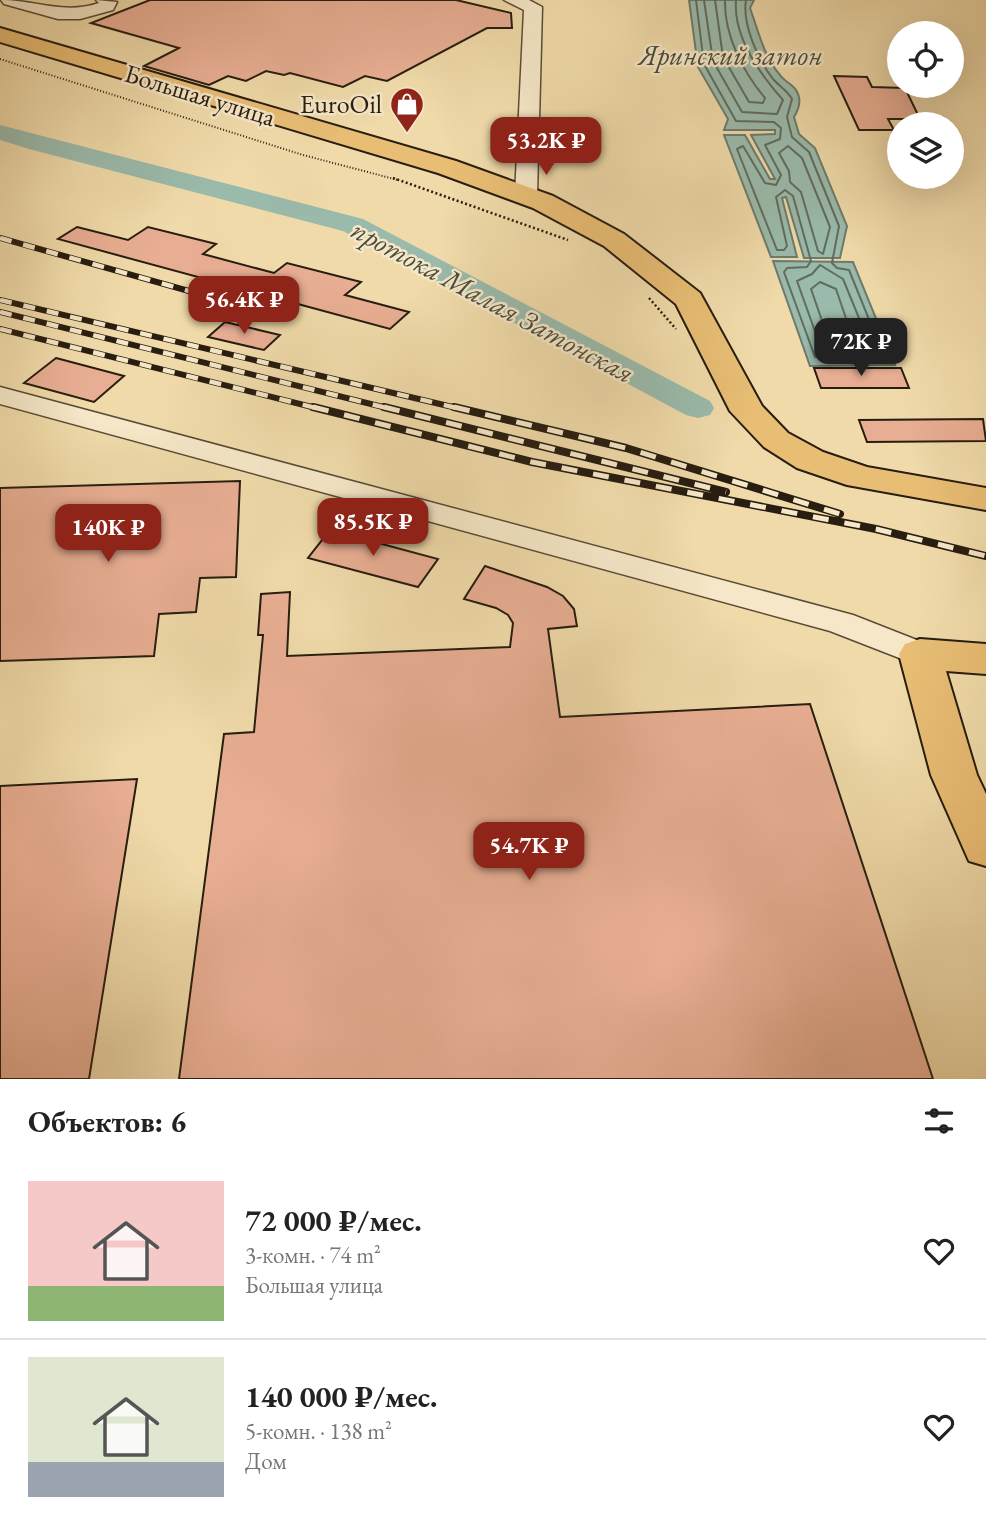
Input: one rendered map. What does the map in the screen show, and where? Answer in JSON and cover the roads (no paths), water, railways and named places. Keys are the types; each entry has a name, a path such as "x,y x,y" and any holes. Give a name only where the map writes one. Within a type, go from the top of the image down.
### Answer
{"main road":[{"name":"Большая улица","path":"0,35 447,167 526,195 614,240 688,299 747,411 776,440 810,460 860,477 986,499"},
{"path":"986,659 920,654 954,775 986,847"}],"street":[{"path":"10,0 61,16 74,17 107,6 108,2 105,0"},
{"path":"513,0 533,7 526,195"},
{"path":"0,395 841,623 920,654"}],"water":[{"name":"Яринский затон","path":"689,0 754,0 750,8 766,52 774,68 798,93 799,104 794,117 799,134 815,148 847,226 840,258 804,258 786,197 782,198 797,257 771,257 724,135 745,135 770,179 775,179 751,135 775,134 775,130 724,130 728,119 698,67"},
{"path":"773,261 853,262 895,365 810,366"}],"waterway":[{"name":"протока Малая Затонская","path":"0,132 353,225 698,408"}],"railway":[{"path":"0,238 228,302"},
{"path":"0,300 461,409"},
{"path":"0,312 391,409"},
{"path":"0,329 320,409"},
{"path":"313,407 532,462 876,529 986,556"},
{"path":"384,407 726,492"},
{"path":"454,407 626,448 840,514"}],"place":[{"name":"EuroOil","path":"407,134"}]}
